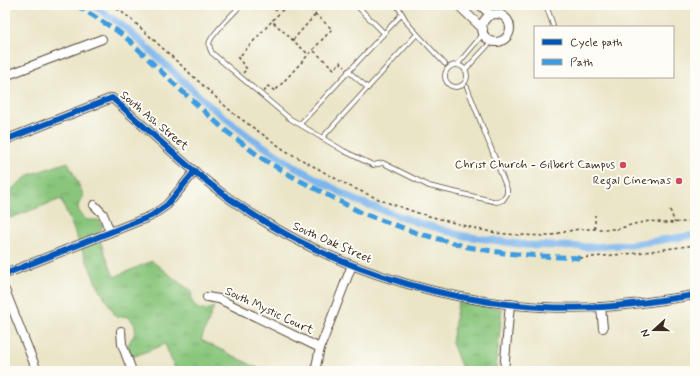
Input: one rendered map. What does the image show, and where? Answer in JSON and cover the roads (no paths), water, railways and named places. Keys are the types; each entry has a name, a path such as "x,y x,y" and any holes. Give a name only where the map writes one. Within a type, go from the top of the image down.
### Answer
{"street":[{"path":"458,5 492,41 500,41 506,38 510,26 504,16 500,14 491,15 485,21 483,31"},
{"path":"480,5 491,15"},
{"path":"5,76 102,39"},
{"name":"South Ash Street","path":"5,140 112,98 195,171"},
{"path":"5,274 152,216 167,205 195,171"},
{"name":"South Oak Street","path":"195,171 228,198 266,223 298,241 390,280 423,289 510,304 553,307 601,307 638,304 695,295"},
{"path":"94,205 103,214 110,232"},
{"path":"315,371 320,348 352,265"},
{"path":"5,290 37,371"},
{"name":"South Mystic Court","path":"207,297 219,300 320,348"},
{"path":"504,371 510,304"},
{"path":"601,307 603,328"},
{"path":"121,331 122,344 132,371"}],"lane":[{"path":"241,5 214,35 210,42 212,53 289,118 344,151 373,165 383,163 429,186 497,202 503,200 507,194 507,189 467,87 464,83"},
{"path":"356,5 384,33"},
{"path":"397,5 408,24 449,68"},
{"path":"546,8 553,25"},
{"path":"300,124 402,14"},
{"path":"456,65 465,70 467,75 464,83 456,87 450,85 445,75 449,68 456,65 483,31"},
{"path":"322,138 417,34"},
{"path":"465,70 492,41"},
{"path":"349,71 368,88"}],"waterway":[{"path":"93,5 126,28 210,106 251,138 297,168 357,201 416,222 464,236 526,245 592,247 635,244 695,235"}],"place":[{"name":"Christ Church - Gilbert Campus","path":"623,165"},
{"name":"Regal Cinemas","path":"679,181"}]}
